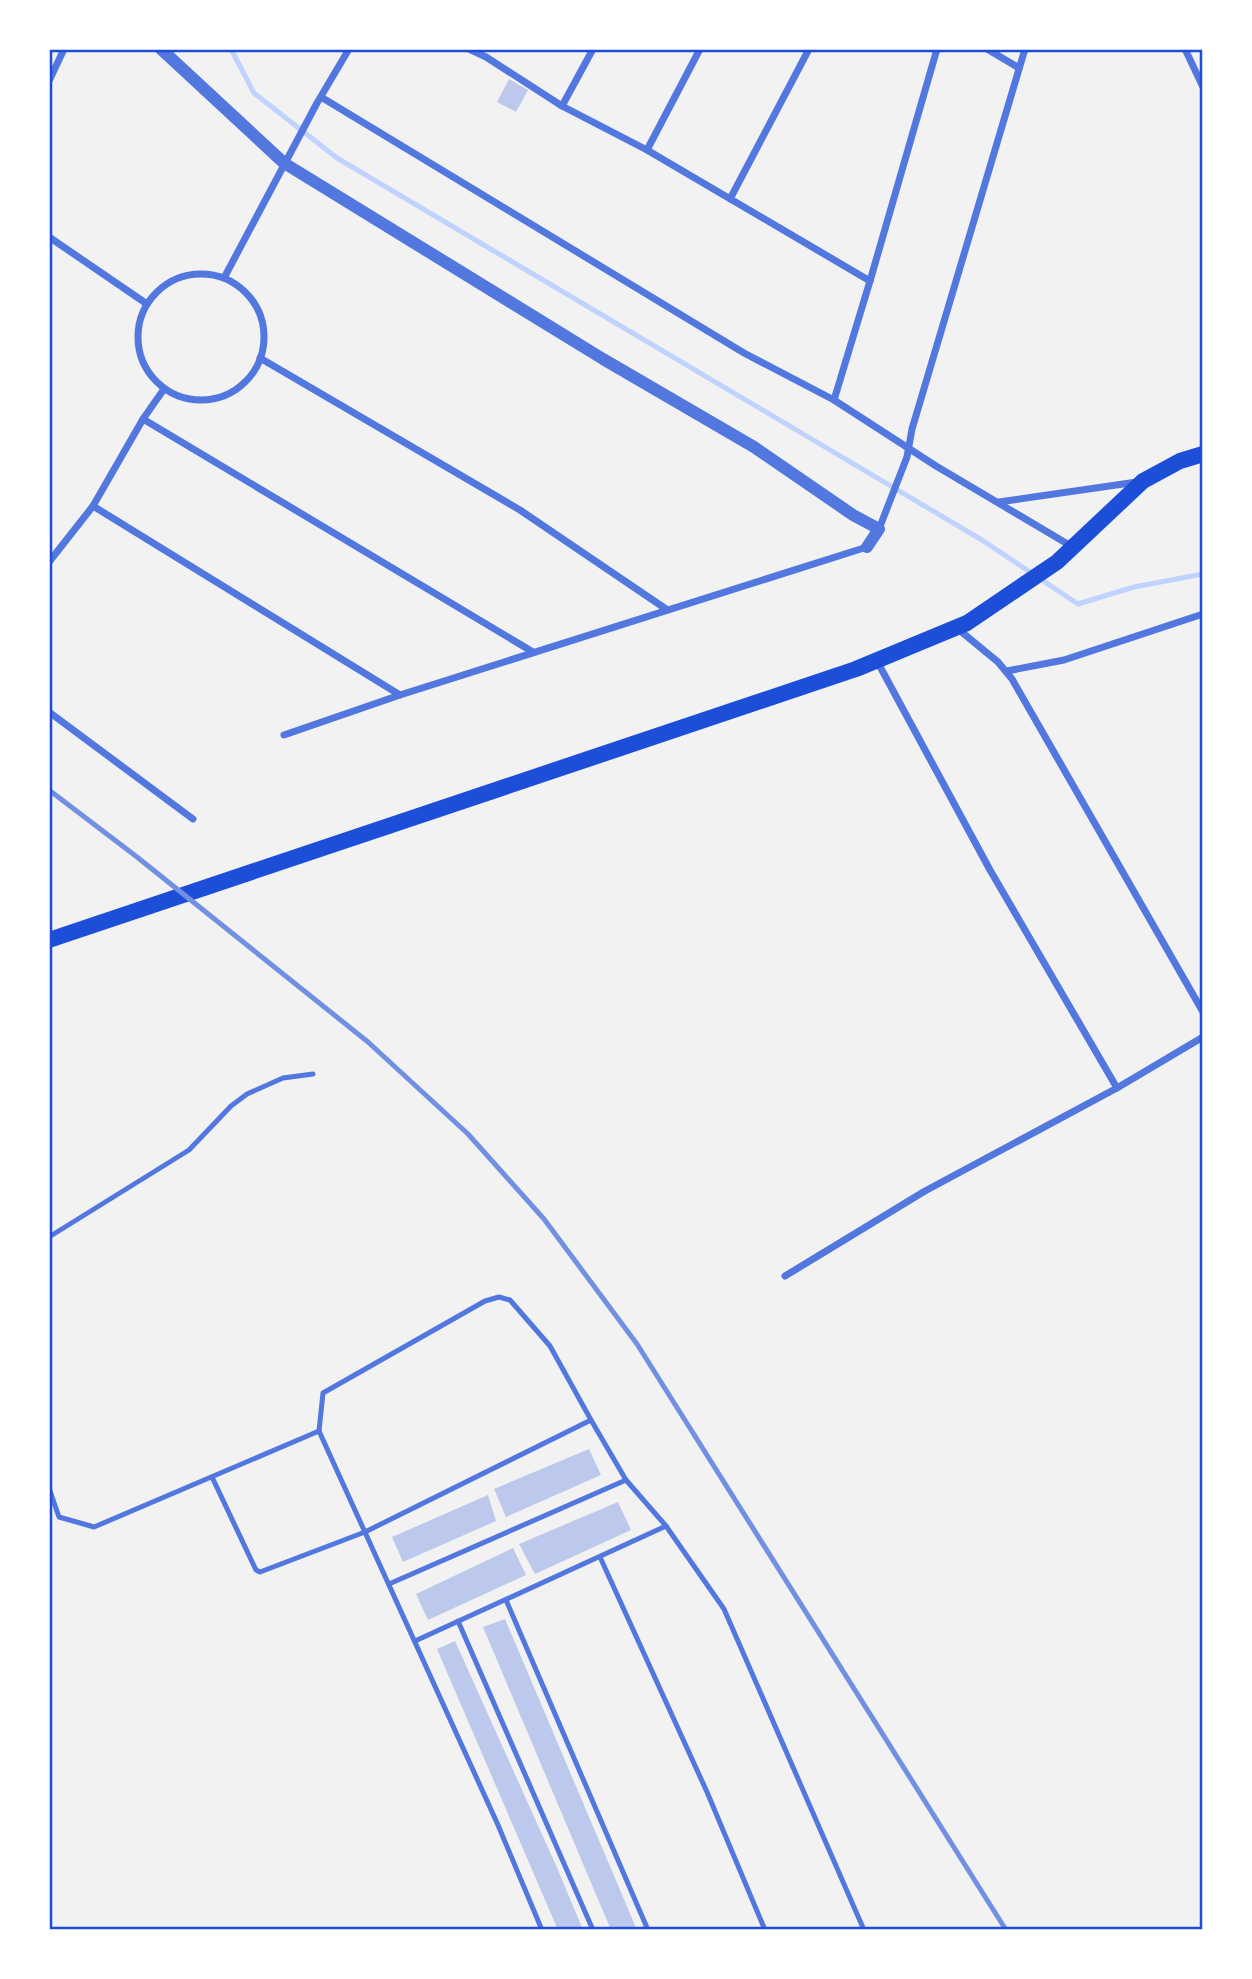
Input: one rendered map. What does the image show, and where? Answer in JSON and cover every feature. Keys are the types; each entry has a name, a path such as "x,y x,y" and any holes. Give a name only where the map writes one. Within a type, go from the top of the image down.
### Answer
{"main road":[{"path":"49,940 877,660 962,625 1057,562 1143,481 1180,461 1203,454"}],"street":[{"path":"49,81 64,49"},
{"path":"161,49 284,163 603,359 754,447 853,516 879,529"},
{"path":"224,278 284,163 349,49"},
{"path":"470,49 488,53 562,106 647,150 870,281"},
{"path":"562,106 593,49"},
{"path":"647,150 700,49"},
{"path":"730,199 809,49"},
{"path":"834,400 937,49"},
{"path":"987,49 1019,68"},
{"path":"284,735 666,609 867,547 879,529 907,457 916,415 1025,49"},
{"path":"1185,49 1203,87"},
{"path":"319,100 744,353 834,400 1071,546"},
{"path":"49,237 147,304"},
{"path":"207,274 224,278 241,288 253,303 261,320 264,340 260,358 251,376 237,389 220,398 201,401 182,398 164,389 151,376 141,359 139,322 147,304 158,290 172,280 207,274"},
{"path":"260,358 520,510 666,609"},
{"path":"49,562 93,506 143,419 164,389"},
{"path":"143,419 533,652"},
{"path":"999,502 1143,481"},
{"path":"93,506 401,695"},
{"path":"1007,671 1064,660 1203,614"},
{"path":"962,625 1007,671 1203,1012"},
{"path":"877,660 990,870 1117,1088"},
{"path":"49,712 192,819"},
{"path":"785,1276 925,1191 1117,1088 1203,1037"}],"lane":[{"path":"49,1237 189,1150 231,1106 247,1094 283,1078 313,1074"},
{"path":"542,1930 319,1431 323,1393 485,1301 499,1297 510,1300 551,1346 626,1480 666,1526 724,1609 864,1930"},
{"path":"212,1476 256,1570 260,1572 365,1532 591,1420"},
{"path":"49,1488 59,1517 94,1527 319,1431"},
{"path":"389,1584 626,1480"},
{"path":"415,1641 666,1526"},
{"path":"600,1557 707,1792 765,1930"},
{"path":"506,1600 648,1930"},
{"path":"458,1622 593,1930"}],"building":[{"path":"509,79 528,90 516,112 497,102"},
{"path":"589,1449 601,1475 506,1517 494,1489"},
{"path":"488,1495 496,1521 403,1562 392,1537"},
{"path":"618,1502 631,1530 535,1574 519,1544"},
{"path":"513,1548 526,1575 428,1620 416,1594"},
{"path":"505,1619 637,1930 611,1930 483,1627"},
{"path":"455,1641 583,1930 558,1930 437,1649"}],"waterway":[{"path":"231,49 254,93 337,158 982,540 1078,604 1134,587 1203,574"}],"railway":[{"path":"49,790 368,1042 468,1134 544,1219 637,1344 1006,1930"}]}
